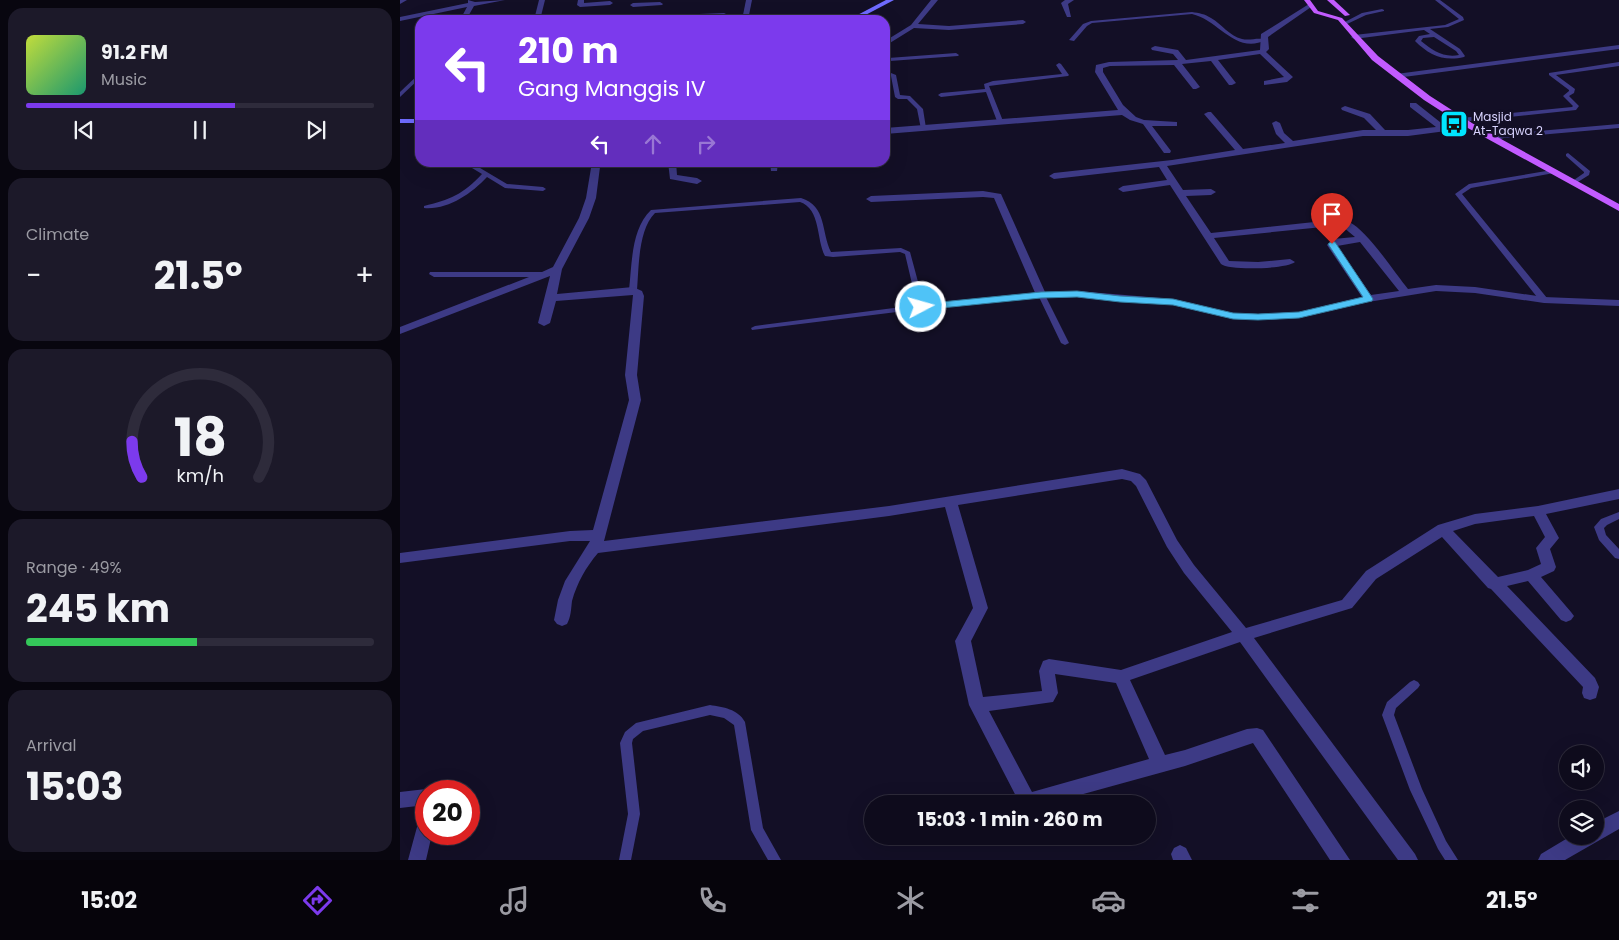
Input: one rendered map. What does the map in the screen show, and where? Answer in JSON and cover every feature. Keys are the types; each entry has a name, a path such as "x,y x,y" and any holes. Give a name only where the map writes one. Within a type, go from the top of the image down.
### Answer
{"main road":[{"path":"854,15 878,0"},
{"path":"856,15 891,0"},
{"path":"1321,0 1328,9 1328,16"},
{"path":"1330,0 1354,36 1374,58 1396,76 1460,120 1619,208"},
{"path":"1341,0 1346,5 1343,19"},
{"path":"1309,3 1316,12 1343,19"},
{"path":"400,116 415,116"},
{"path":"400,121 415,120"}],"street":[{"path":"400,2 404,0"},
{"path":"417,15 472,2 502,0"},
{"path":"538,15 542,0"},
{"path":"581,0 580,5 610,3"},
{"path":"746,15 749,0"},
{"path":"890,41 913,26 935,0"},
{"path":"1069,16 1064,3 1071,0"},
{"path":"466,15 472,2"},
{"path":"632,5 660,2 657,15"},
{"path":"1174,124 1146,123 1134,119 1123,112 1099,72 1099,67 1109,64 1214,59 1262,52 1266,47 1263,40 1267,33 1309,3"},
{"path":"400,19 415,15"},
{"path":"913,26 949,28 1023,22"},
{"path":"1155,48 1175,52 1196,87"},
{"path":"1262,52 1289,76 1284,80 1267,83"},
{"path":"1214,59 1232,83"},
{"path":"1413,105 1443,128"},
{"path":"1345,108 1367,116 1382,132"},
{"path":"890,131 1123,112"},
{"path":"1208,114 1241,152"},
{"path":"1146,123 1166,152"},
{"path":"1276,123 1280,134 1291,144"},
{"path":"1054,176 1161,164 1382,132 1408,133 1469,125"},
{"path":"1161,164 1226,264 1258,265 1290,262"},
{"path":"544,323 557,268 584,218 591,198 595,167"},
{"path":"672,167 673,177 696,181"},
{"path":"1123,189 1172,182"},
{"path":"1179,193 1211,192"},
{"path":"871,199 983,194 998,196 1041,295 1077,294 1173,302 1233,316 1258,317 1299,315 1405,292 1456,288 1544,300 1619,303"},
{"path":"1208,236 1333,223 1345,224 1363,239 1405,292"},
{"path":"1363,239 1337,240 1332,245 1368,299"},
{"path":"400,331 491,297 557,268"},
{"path":"434,274 544,274"},
{"path":"551,298 633,290 639,296 631,375 635,400 596,541 569,587 563,605 562,620"},
{"path":"400,558 570,536 596,541 889,510 1122,474 1136,477 1141,483 1172,543 1189,569 1243,635 1409,860"},
{"path":"977,705 1047,697 1050,693 1047,671 1049,666 1121,678 1243,635 1274,628 1347,604 1353,600 1363,581 1443,529 1475,519 1538,511 1619,494"},
{"path":"950,501 981,608 963,641 977,705 1028,801 1185,758 1247,736 1257,735 1341,860"},
{"path":"1493,584 1531,575 1549,567 1543,548 1552,538 1538,511"},
{"path":"1443,529 1493,584 1589,683 1592,687 1590,693"},
{"path":"1531,575 1566,616"},
{"path":"1121,678 1160,764"},
{"path":"400,800 415,798"},
{"path":"1604,827 1619,819"},
{"path":"417,860 421,845"},
{"path":"1547,860 1573,845"}],"lane":[{"path":"1354,36 1452,25 1462,20 1437,0"},
{"path":"1343,19 1382,10"},
{"path":"1072,40 1089,23 1192,13 1206,16 1239,41 1248,43 1263,40"},
{"path":"1424,28 1458,50 1462,56 1480,65"},
{"path":"1434,35 1420,37 1418,41 1441,57 1462,56"},
{"path":"1396,76 1619,47"},
{"path":"890,59 956,55"},
{"path":"1460,120 1574,109 1576,106 1566,96 1572,92 1572,88 1551,74 1619,64"},
{"path":"1000,121 986,85 1066,75 1059,65"},
{"path":"890,74 893,75 898,97 908,97 920,109 923,128"},
{"path":"400,95 415,80"},
{"path":"941,95 988,90"},
{"path":"1494,139 1619,126"},
{"path":"1568,155 1587,171 1583,178 1573,183"},
{"path":"474,167 505,186 543,189"},
{"path":"1544,300 1458,194 1469,186 1552,172"},
{"path":"426,207 459,198 472,189 486,174"},
{"path":"633,290 642,230 648,214 653,210 801,200 807,201 814,208 828,254 901,250 908,253 921,307"},
{"path":"755,328 921,307 1041,295 1065,343"},
{"path":"1619,516 1604,522 1600,527 1602,536 1619,554"},
{"path":"1414,685 1391,705 1388,715 1416,790 1442,845 1452,860"},
{"path":"625,860 634,814 626,743 629,736 640,727 710,710 727,712 739,722 756,830 774,860"}],"place":[{"name":"Masjid At-Taqwa 2","path":"1454,124"}],"route":[{"path":"921,307 1041,295 1077,294 1173,302 1193,305 1233,316 1258,317 1299,315 1368,299 1332,244"}]}
